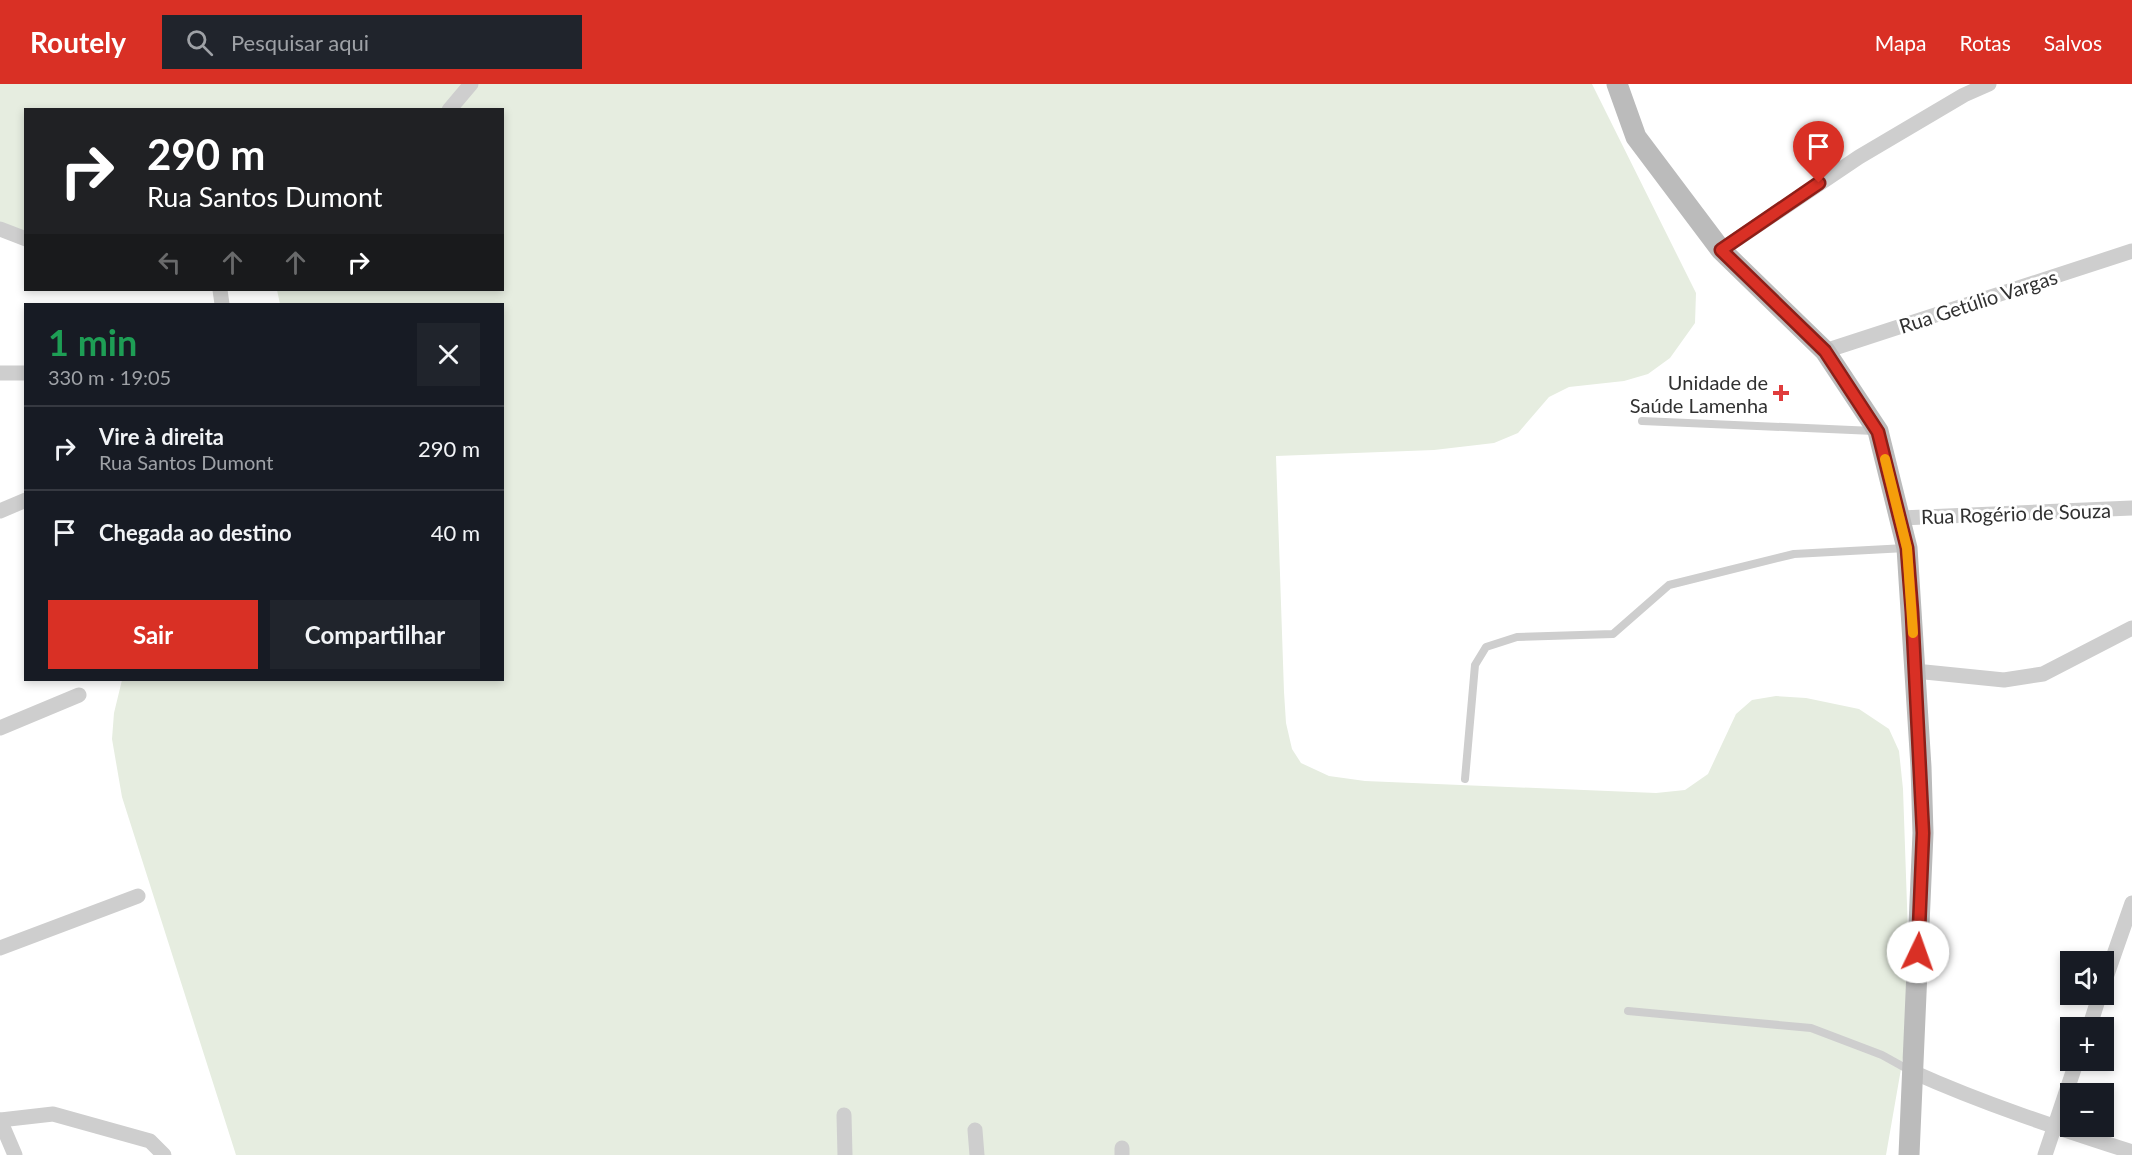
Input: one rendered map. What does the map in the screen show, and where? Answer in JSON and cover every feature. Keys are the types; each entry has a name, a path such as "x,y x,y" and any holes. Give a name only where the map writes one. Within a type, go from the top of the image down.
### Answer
{"main road":[{"path":"1617,84 1636,137 1721,250 1825,351 1878,432 1907,548 1923,833 1909,1155"}],"street":[{"path":"451,108 471,84"},
{"path":"1721,250 1859,157 1964,95 1989,84"},
{"path":"0,229 24,238"},
{"name":"Rua Getúlio Vargas","path":"1825,351 2132,251"},
{"path":"0,373 24,373"},
{"path":"0,511 24,501"},
{"name":"Rua Rogério de Souza","path":"1900,518 2132,508"},
{"path":"1915,670 2004,680 2043,674 2132,628"},
{"path":"0,728 78,695"},
{"path":"0,948 138,896"},
{"path":"2114,955 2132,903"},
{"path":"2045,1155 2073,1071"},
{"path":"1913,1072 1958,1093 2132,1152"},
{"path":"15,1155 0,1120 53,1114 150,1141 164,1155"},
{"path":"844,1115 845,1155"},
{"path":"975,1130 977,1155"}],"lane":[{"path":"1642,421 1878,432"},
{"path":"1465,779 1475,665 1486,646 1517,638 1613,633 1669,585 1794,554 1907,548"},
{"path":"1628,1011 1811,1028 1882,1055 1913,1072"}],"shaded area":[{"path":"0,84 1592,84 1696,293 1695,323 1670,358 1648,374 1624,381 1569,387 1549,397 1518,433 1494,443 1434,450 1276,456 1284,692 1286,723 1292,749 1301,763 1329,776 1365,781 1656,793 1685,790 1708,774 1736,714 1752,700 1776,696 1806,698 1859,709 1889,729 1899,751 1903,789 1910,992 1909,1023 1886,1155 236,1155 122,797 112,739 114,713 122,681 504,681 504,303 280,303 277,291 504,291 504,108 24,108 24,237 0,230"}],"slow traffic":[{"path":"1885,459 1907,548 1913,633"}],"place":[{"name":"Unidade de Saúde Lamenha","path":"1781,393"}],"route":[{"path":"1819,183 1721,250 1825,351 1878,432 1907,548 1912,612 1923,833 1918,952"}]}
